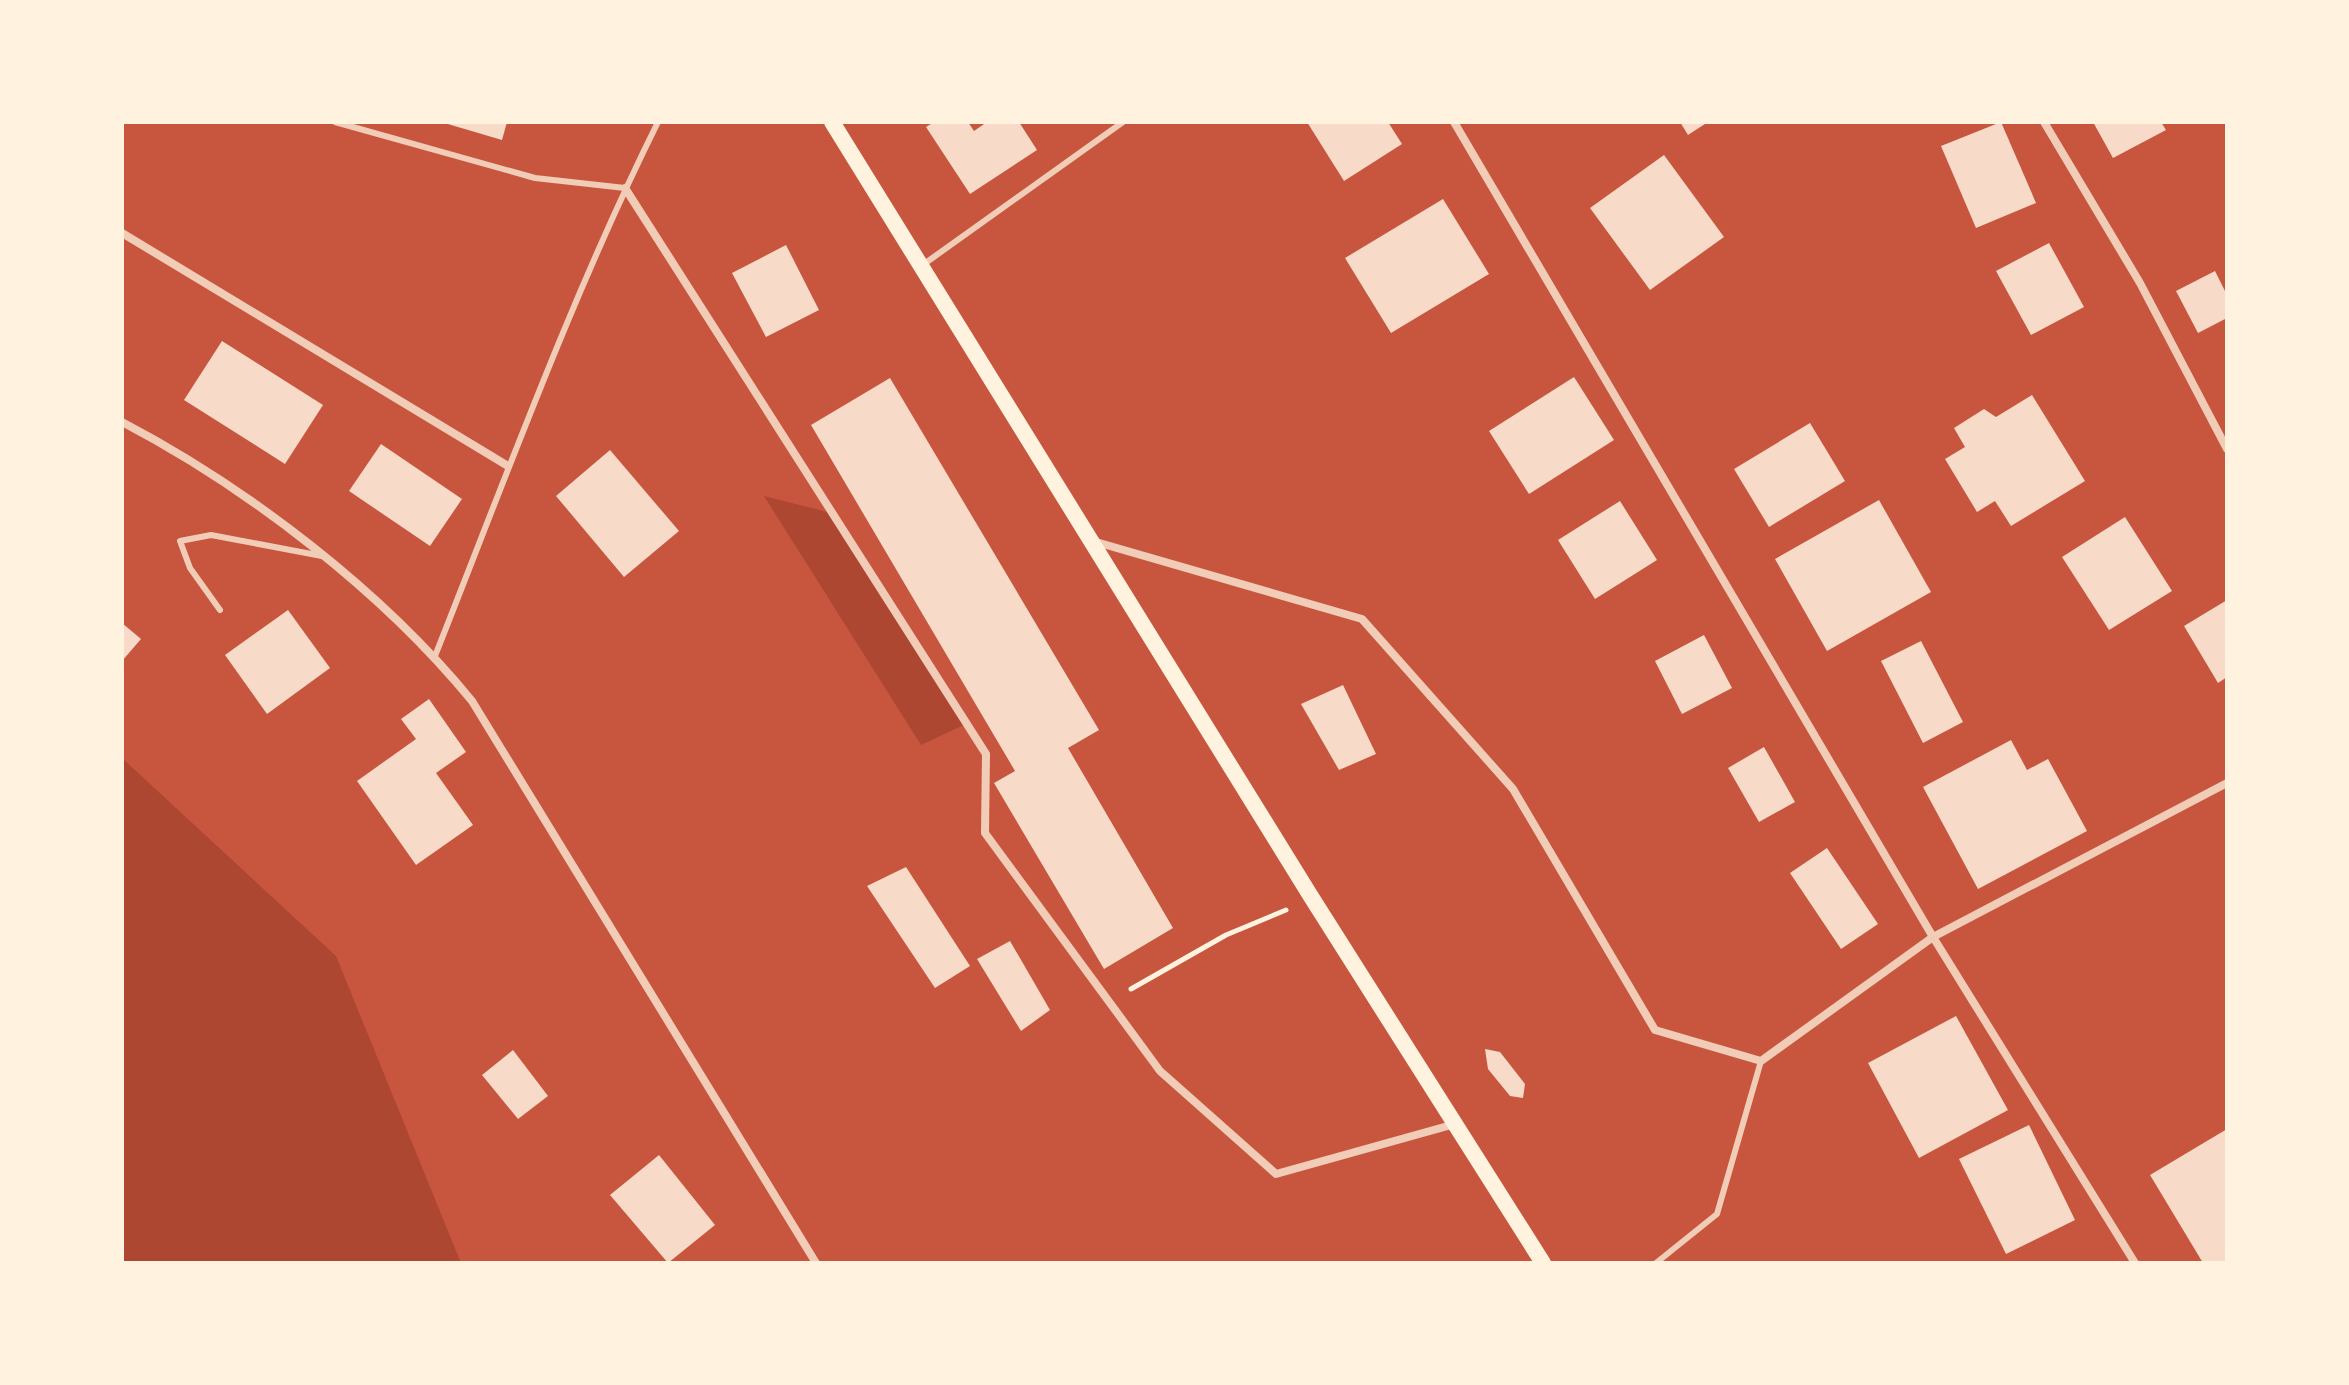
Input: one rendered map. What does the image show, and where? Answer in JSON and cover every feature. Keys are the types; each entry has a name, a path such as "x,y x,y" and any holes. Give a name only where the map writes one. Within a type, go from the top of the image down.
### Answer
{"main road":[{"path":"832,122 923,264 1090,541 1543,1263"}],"street":[{"path":"1454,122 1933,937 2135,1263"},
{"path":"2044,122 2140,283 2227,449"},
{"path":"625,188 986,754 985,833 1160,1071 1276,1174 1456,1124"},
{"path":"122,233 508,466"},
{"path":"122,422 169,447 325,556 435,656 472,701 816,1263"},
{"path":"1090,541 1362,619 1513,789 1655,1030 1761,1061 1933,937 2227,783"}],"lane":[{"path":"335,122 535,178 625,188"},
{"path":"435,656 508,466 625,188 658,122"},
{"path":"923,264 1123,122"},
{"path":"220,610 190,568 180,541 211,535 325,556"},
{"path":"1656,1263 1717,1214 1761,1061"}],"path":[{"path":"1109,1001 1226,935 1279,914"}],"shaded area":[{"path":"764,496 831,513 966,724 921,745"},
{"path":"122,758 336,956 461,1263 122,1263"}],"building":[{"path":"441,122 507,122 502,140"},
{"path":"934,122 968,122 974,131 987,122 1019,122 1037,150 970,194 926,127"},
{"path":"1307,122 1388,122 1402,144 1344,181"},
{"path":"1680,122 1708,122 1688,135"},
{"path":"2001,122 2036,203 1976,228 1941,146"},
{"path":"2093,122 2161,122 2166,130 2113,158"},
{"path":"1664,155 1724,237 1650,290 1590,208"},
{"path":"1443,199 1489,274 1391,333 1345,258"},
{"path":"2049,243 2084,307 2031,335 1996,271"},
{"path":"786,245 819,310 766,337 732,273"},
{"path":"2215,271 2227,295 2227,318 2198,333 2176,291"},
{"path":"222,341 323,405 285,464 184,400"},
{"path":"1574,377 1614,440 1529,494 1489,431"},
{"path":"890,378 1099,730 1068,748 1173,928 1104,969 994,783 1015,771 811,425"},
{"path":"2032,395 2085,481 2011,526 1995,501 1977,512 1945,459 1965,447 1954,428 1984,409 1996,417"},
{"path":"1810,423 1845,481 1769,527 1734,469"},
{"path":"381,444 462,499 430,546 349,491"},
{"path":"610,450 679,531 624,577 556,496"},
{"path":"1879,500 1931,592 1827,651 1775,559"},
{"path":"1620,501 1657,560 1595,599 1558,540"},
{"path":"2125,517 2172,591 2109,630 2062,557"},
{"path":"2227,600 2227,677 2218,683 2184,626"},
{"path":"288,610 330,668 267,714 225,655"},
{"path":"122,623 141,639 122,661"},
{"path":"1704,635 1732,688 1682,714 1655,661"},
{"path":"1921,641 1963,722 1923,743 1881,661"},
{"path":"1343,685 1376,754 1339,770 1301,704"},
{"path":"429,699 466,752 436,773 473,825 416,865 357,781 416,739 401,719"},
{"path":"2011,740 2027,770 2048,759 2087,831 1978,889 1923,787"},
{"path":"1764,747 1795,802 1759,822 1728,768"},
{"path":"1827,848 1878,924 1841,949 1790,873"},
{"path":"906,867 970,966 935,988 867,886"},
{"path":"1010,941 1050,1010 1021,1031 977,959"},
{"path":"1956,1016 2008,1110 1919,1158 1868,1063"},
{"path":"1485,1049 1500,1052 1525,1084 1523,1098 1510,1096 1488,1069"},
{"path":"513,1050 548,1096 518,1119 482,1075"},
{"path":"2029,1125 2075,1220 2006,1254 1959,1159"},
{"path":"2227,1129 2227,1263 2203,1263 2150,1175"},
{"path":"659,1155 715,1225 668,1263 610,1195"}]}
